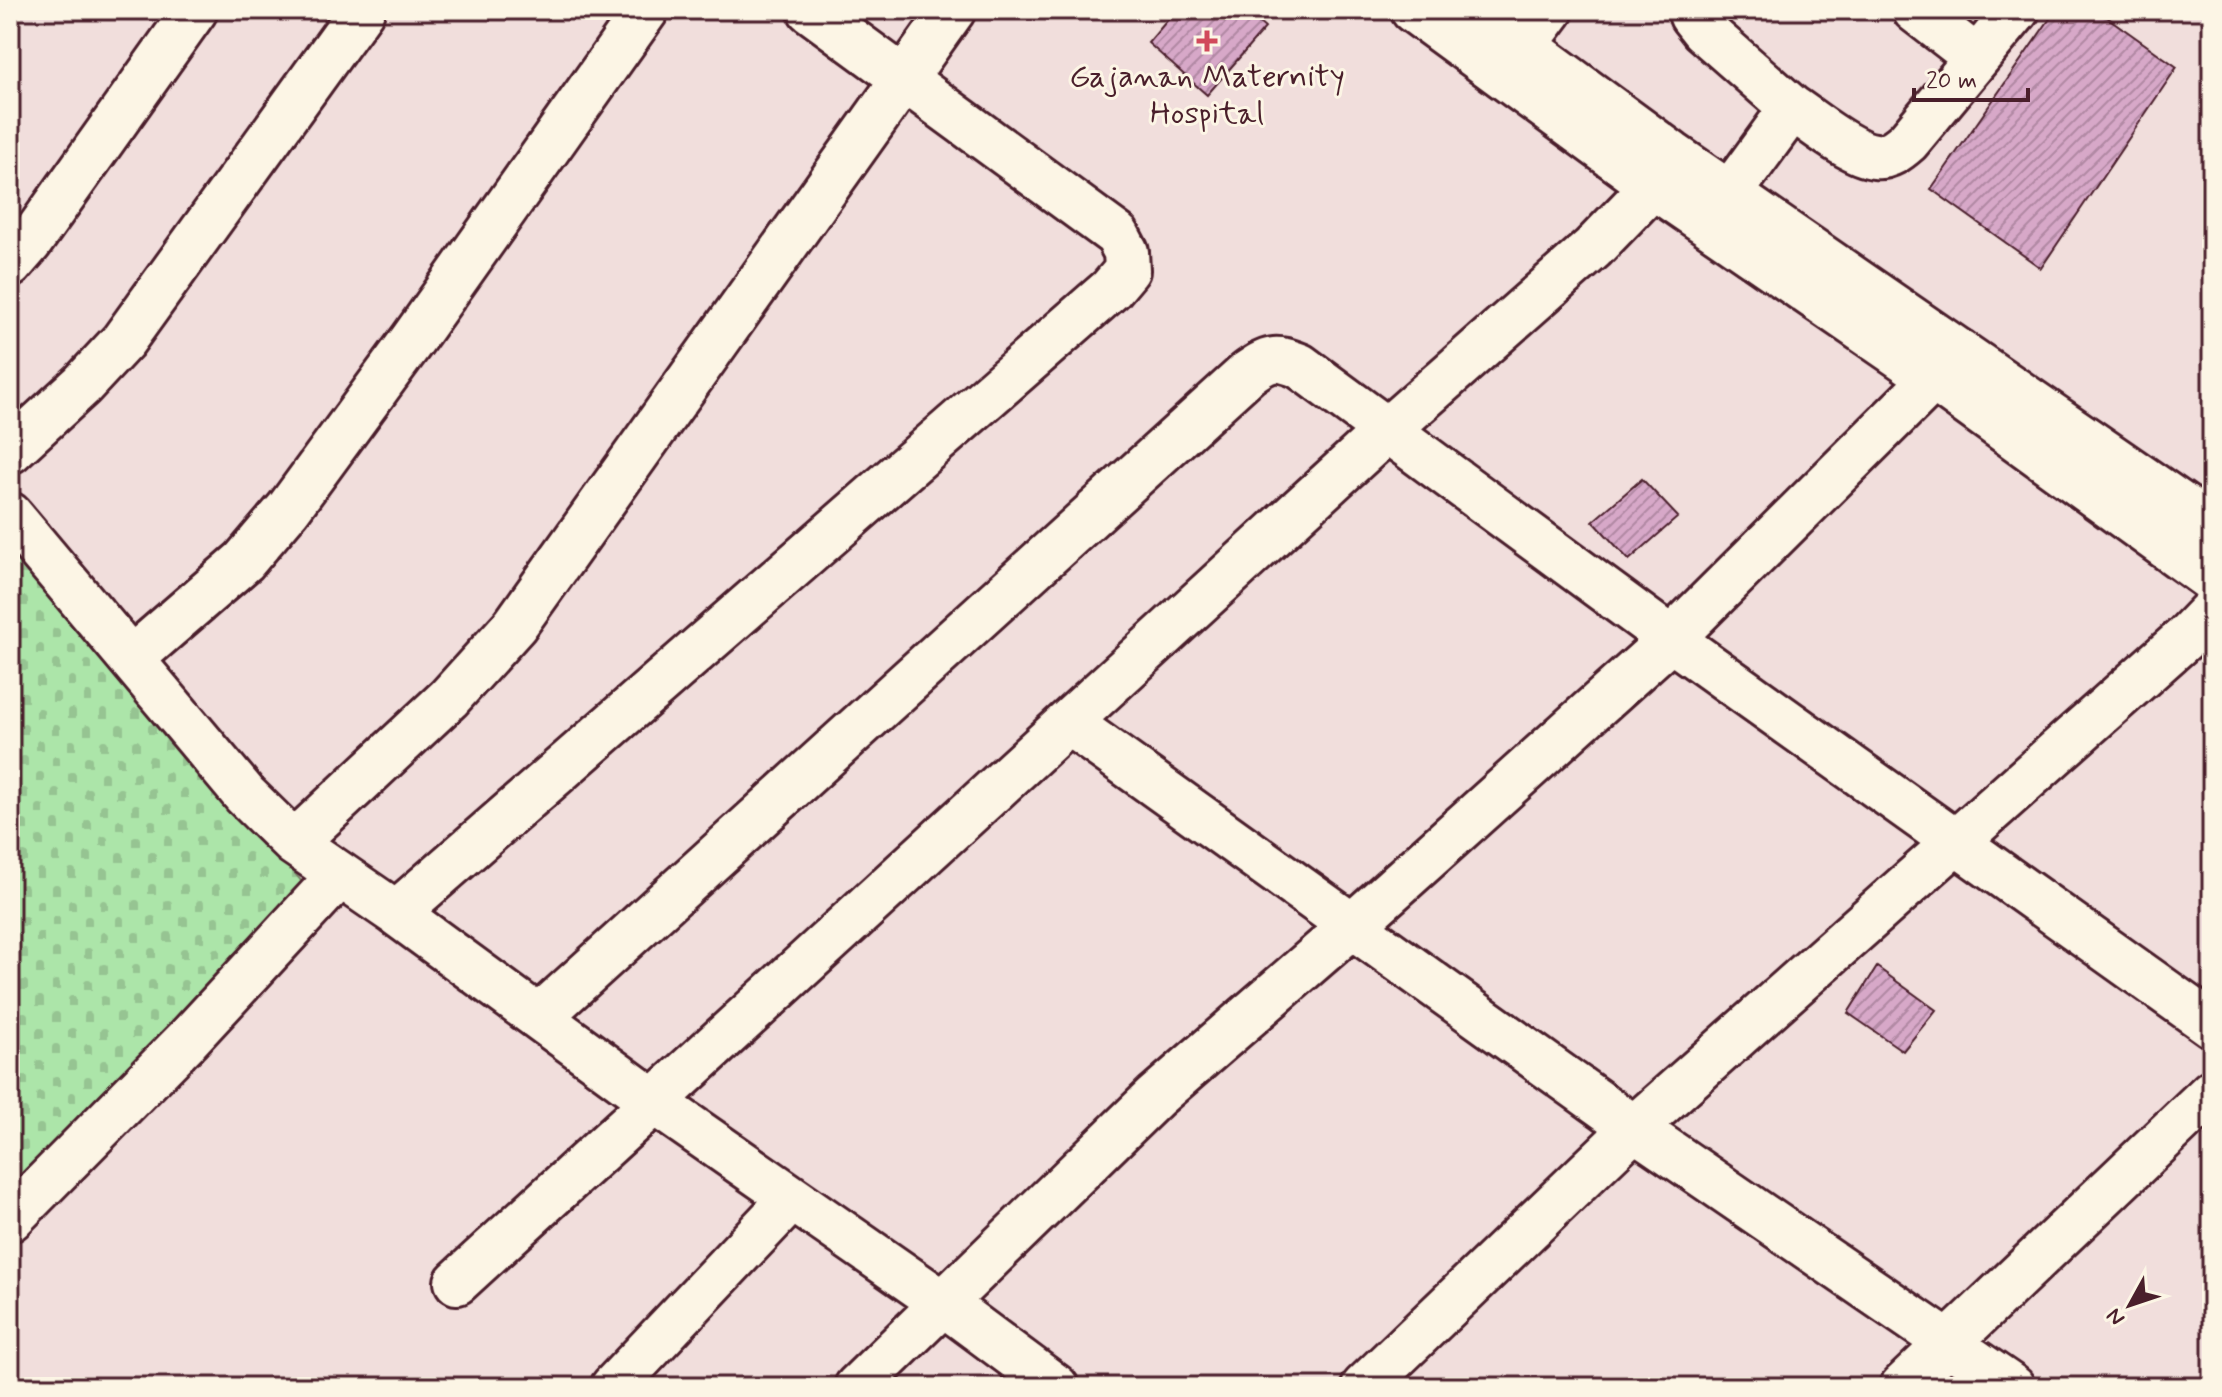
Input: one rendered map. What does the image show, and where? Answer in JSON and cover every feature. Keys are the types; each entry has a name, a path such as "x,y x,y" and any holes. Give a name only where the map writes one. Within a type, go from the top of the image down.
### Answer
{"street":[{"path":"10,265 30,242 195,10"},
{"path":"10,451 82,385 123,341 362,10"},
{"path":"131,659 244,561 289,508 646,10"},
{"path":"396,913 1087,310 1127,270 1126,252 1117,235 810,10"},
{"path":"294,843 449,698 515,625 953,10"},
{"path":"1413,10 1653,186 2212,526"},
{"path":"1476,10 1730,193 2212,580"},
{"path":"1524,46 1551,10"},
{"path":"1690,10 1703,30 1792,108 1856,150 1875,157 1895,153 1908,141 2017,10"},
{"path":"1915,10 1977,58"},
{"path":"1730,193 1792,108"},
{"path":"457,1282 1386,431 1593,248 1653,186"},
{"path":"539,1017 1256,368 1264,362 1281,358 1300,366 1671,639 2212,1025"},
{"path":"857,1387 1155,1097 1352,926 1671,639 1947,366"},
{"path":"10,515 245,795 294,843 396,913 654,1102 943,1303 1056,1387"},
{"path":"1364,1387 1634,1128 2185,638 2212,610"},
{"path":"1069,723 1634,1128 2012,1387"},
{"path":"10,1219 187,1040 339,876"},
{"path":"1902,1387 2212,1092"},
{"path":"613,1387 792,1198"}],"green space":[{"path":"10,532 303,883 10,1194"}],"building":[{"path":"1176,10 1244,10 1265,28 1207,95 1148,43"},
{"path":"2056,10 2097,10 2177,67 2041,268 1931,189"},
{"path":"1642,479 1678,517 1629,560 1593,521"},
{"path":"1877,967 1936,1010 1903,1051 1848,1013"}],"place":[{"name":"Gajanan Maternity Hospital","path":"1207,41"}]}
